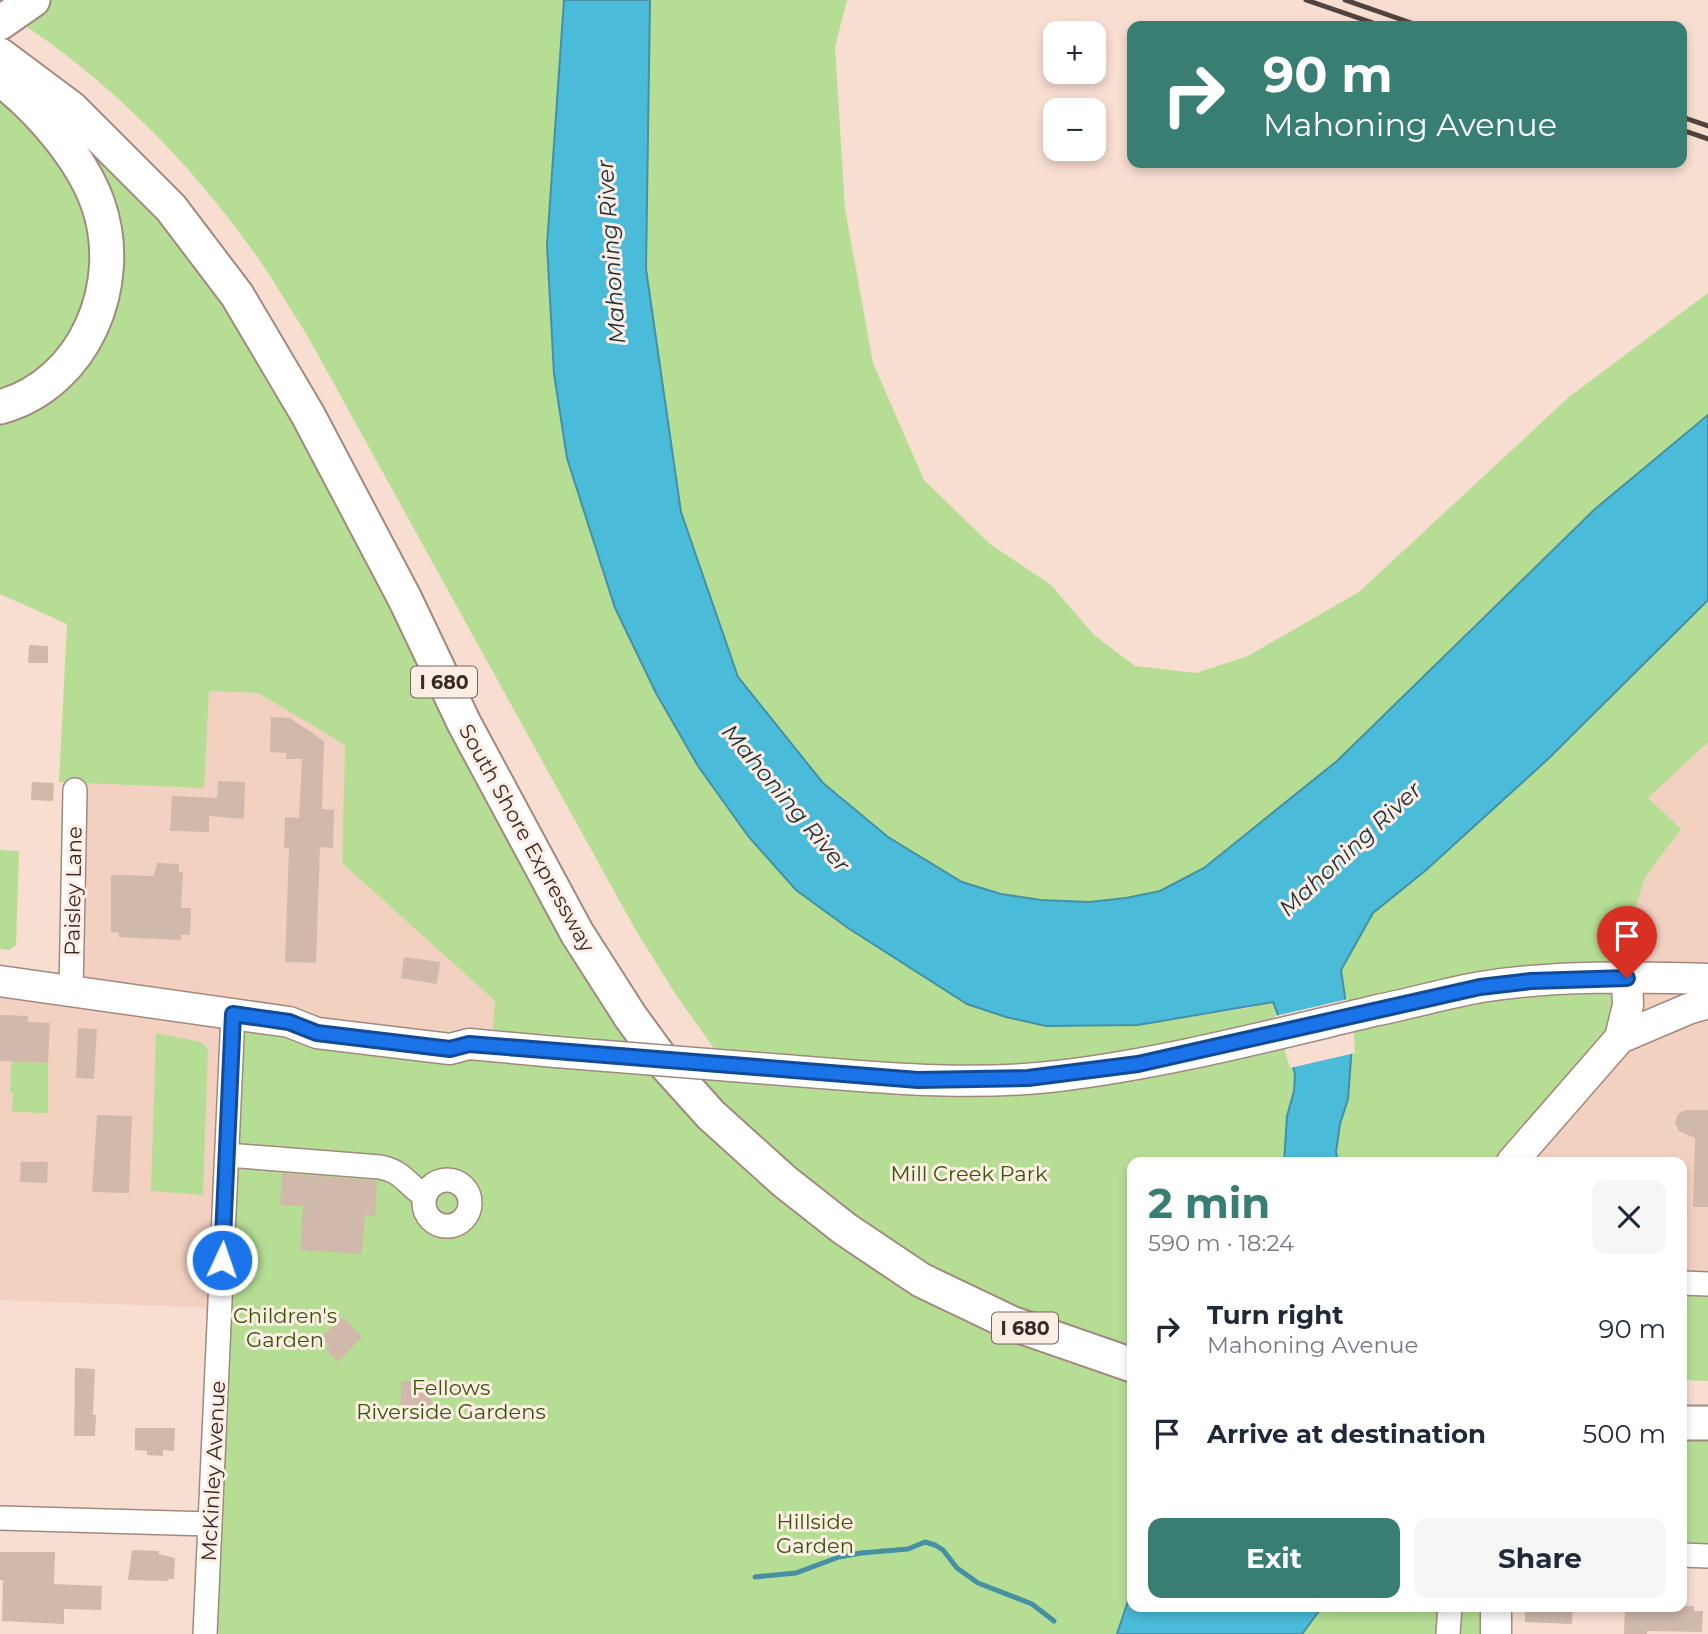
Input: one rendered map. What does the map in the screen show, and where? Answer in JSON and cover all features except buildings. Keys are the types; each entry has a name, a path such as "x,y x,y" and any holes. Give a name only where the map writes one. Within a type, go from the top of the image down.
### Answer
{"highway":[{"path":"0,23 33,0"},
{"name":"South Shore Expressway","path":"0,55 71,108 171,208 237,295 308,415 405,599 464,723 577,933 630,1016 665,1064 711,1115 784,1181 845,1229 921,1280 1012,1323 1127,1363"},
{"path":"0,79 47,124 76,160 98,204 106,257 100,307 92,330 78,352 57,375 30,394 0,407"},
{"path":"1687,1423 1708,1423"}],"main road":[{"path":"1516,1157 1619,1038 1628,1005 1627,978"},
{"path":"0,981 289,1022 317,1033 450,1049 469,1044 918,1080 1028,1078 1138,1064 1480,987 1531,981 1708,979"},
{"path":"1619,1038 1708,1003"},
{"path":"1496,1612 1496,1634"}],"street":[{"name":"Paisley Lane","path":"71,991 75,790"},
{"name":"McKinley Avenue","path":"205,1634 233,1014"},
{"path":"227,1155 380,1167 398,1172 415,1190 425,1196"},
{"path":"1687,1283 1708,1284"},
{"path":"0,1518 210,1524"},
{"path":"1687,1555 1708,1556"},
{"path":"1448,1634 1450,1612"}],"shaded area":[{"path":"209,691 258,693 345,745 342,863 495,1001 491,1046 220,1308 0,1300 0,981 71,991 75,783"},
{"path":"1708,742 1708,1284 1687,1283 1687,1157 1515,1157 1627,978 1629,929 1645,877 1681,829 1647,798"}],"green space":[{"path":"33,0 564,0 547,245 549,293 567,458 615,608 656,693 796,890 848,928 967,1004 1046,1026 1138,1025 1248,1008 1341,970 1373,913 1425,871 1547,760 1708,600 1708,742 1648,798 1681,829 1645,877 1629,929 1628,1005 1516,1157 1127,1157 1127,1612 1496,1612 1496,1634 205,1634 233,1014 491,1046 495,1001 342,863 345,745 258,693 209,691 204,788 59,782 67,624 0,594 0,55 171,208 662,1060 725,1064 676,995 635,929 307,335 258,258 205,189 146,125 81,67 10,16"},
{"path":"650,0 847,0 835,47 845,209 873,363 924,480 990,544 1051,585 1094,635 1135,666 1196,673 1248,656 1359,592 1569,397 1708,293 1708,415 1650,462 1473,626 1415,687 1337,761 1204,868 1160,891 1089,902 1041,900 1001,894 962,882 888,837 823,783 738,677 681,512 646,269"},
{"path":"0,850 19,851 16,945 9,950 0,949"},
{"path":"156,1033 201,1042 208,1049 203,1195 151,1191"},
{"path":"12,1035 21,1062 48,1063 48,1113 12,1112"},
{"path":"1687,1283 1708,1284 1708,1381 1687,1380"},
{"path":"1687,1423 1708,1423 1708,1556 1687,1555"}],"water":[{"name":"Mahoning River","path":"564,0 650,0 646,269 681,512 738,677 823,783 888,837 962,882 1001,894 1041,900 1089,902 1126,898 1160,891 1204,868 1337,761 1595,509 1708,415 1708,600 1547,760 1425,871 1373,913 1341,970 1352,1045 1348,1099 1340,1124 1337,1157 1284,1157 1287,1116 1294,1091 1295,1074 1273,1002 1138,1025 1046,1026 1006,1017 967,1004 848,928 796,890 748,836 698,766 656,693 615,608 567,458 554,374 547,245"},
{"path":"1127,1604 1127,1612 1318,1612 1302,1634 1117,1634"}],"pier":[{"path":"1348,999 1353,1020 1355,1053 1290,1068 1275,1016"}],"waterway":[{"path":"755,1577 796,1573 839,1557 908,1549 925,1542 943,1550 957,1568 978,1583 1032,1604 1054,1621"}],"railway":[{"path":"1306,0 1367,21"},
{"path":"1345,0 1406,21"},
{"path":"1687,119 1708,126"},
{"path":"1687,132 1708,139"}],"route":[{"path":"222,1260 233,1014 289,1022 317,1033 450,1049 469,1044 918,1080 977,1081 1056,1076 1138,1064 1480,987 1531,981 1627,978"}],"park label":[{"name":"Mill Creek Park","path":"969,1173"},
{"name":"Children's Garden","path":"285,1327"},
{"name":"Fellows Riverside Gardens","path":"451,1399"},
{"name":"Hillside Garden","path":"815,1533"}]}
